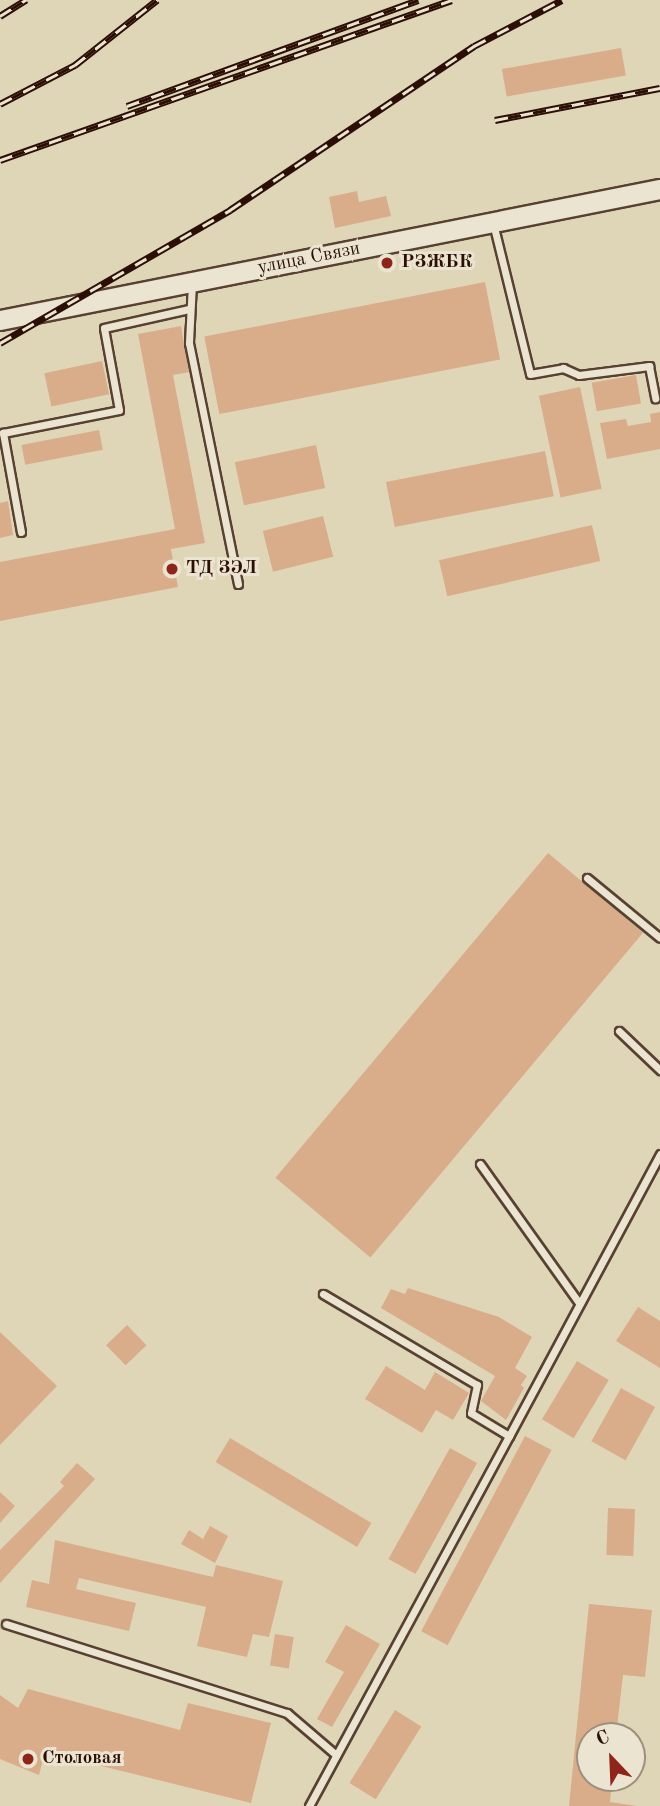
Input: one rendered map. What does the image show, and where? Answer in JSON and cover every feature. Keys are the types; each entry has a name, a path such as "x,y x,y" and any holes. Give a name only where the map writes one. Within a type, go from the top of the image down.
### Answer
{"street":[{"name":"улица Связи","path":"0,320 660,189"}],"lane":[{"path":"492,222 515,299 530,374 563,368 579,375 649,366 655,398"},
{"path":"192,282 189,343 238,584"},
{"path":"21,532 3,433 118,410 104,328 189,309"},
{"path":"587,878 660,938"},
{"path":"619,1031 660,1070"},
{"path":"309,1806 660,1154"},
{"path":"480,1164 579,1303"},
{"path":"323,1294 477,1385 471,1413 509,1436"},
{"path":"6,1624 287,1713 335,1754"}],"building":[{"path":"621,48 626,76 507,97 502,69"},
{"path":"357,191 359,202 386,196 391,216 335,228 329,197"},
{"path":"485,282 500,360 219,414 204,337"},
{"path":"181,326 189,372 173,375 205,543 171,549 178,587 0,621 0,562 175,529 138,334"},
{"path":"102,361 109,394 51,407 44,373"},
{"path":"636,375 641,404 597,411 592,383"},
{"path":"580,387 602,489 561,497 539,396"},
{"path":"660,412 660,449 607,459 600,423 626,419 628,426 651,422 650,414"},
{"path":"99,430 103,450 25,465 21,445"},
{"path":"316,445 325,488 244,505 235,462"},
{"path":"545,451 554,496 395,527 386,482"},
{"path":"8,501 13,535 0,538 0,503"},
{"path":"323,516 333,557 273,572 263,531"},
{"path":"592,525 600,561 447,596 439,560"},
{"path":"548,853 643,933 370,1258 275,1178"},
{"path":"408,1288 499,1317 532,1337 515,1368 527,1376 521,1385 524,1388 506,1420 481,1401 495,1376 381,1308 391,1289 405,1294"},
{"path":"638,1307 660,1321 660,1368 616,1341"},
{"path":"127,1325 146,1345 126,1365 106,1345"},
{"path":"0,1332 57,1386 0,1445"},
{"path":"577,1361 609,1380 574,1438 542,1419"},
{"path":"386,1366 425,1390 435,1372 469,1393 453,1420 436,1410 422,1433 365,1399"},
{"path":"621,1388 655,1407 626,1460 591,1441"},
{"path":"525,1436 551,1450 448,1645 421,1631"},
{"path":"230,1438 371,1523 357,1547 216,1462"},
{"path":"450,1448 477,1463 416,1574 388,1559"},
{"path":"77,1463 95,1479 0,1583 0,1550 64,1486 60,1482"},
{"path":"0,1492 15,1506 0,1523"},
{"path":"608,1508 635,1509 633,1556 606,1555"},
{"path":"210,1526 228,1536 215,1563 181,1544 189,1530 203,1539"},
{"path":"55,1540 213,1577 216,1565 283,1581 269,1637 253,1634 247,1657 197,1646 206,1607 79,1578 76,1589 136,1603 129,1631 26,1607 32,1580 49,1584"},
{"path":"589,1604 652,1610 645,1677 623,1675 618,1722 577,1722"},
{"path":"346,1625 380,1644 332,1727 317,1719 344,1672 325,1662"},
{"path":"275,1634 294,1637 289,1669 270,1666"},
{"path":"28,1689 180,1730 188,1703 271,1723 251,1803 45,1752 39,1775 0,1759 0,1695 18,1708"},
{"path":"395,1710 421,1726 376,1799 349,1783"},
{"path":"576,1735 576,1792 611,1792 610,1802 637,1806 569,1806"}],"railway":[{"path":"0,16 26,0"},
{"path":"0,104 75,65 157,0"},
{"path":"127,106 418,0"},
{"path":"0,160 452,0"},
{"path":"0,343 230,210 474,46 562,0"},
{"path":"495,120 660,88"}],"place":[{"name":"РЗЖБК","path":"387,263"},
{"name":"ТД ЗЭЛ","path":"172,569"},
{"name":"Столовая","path":"28,1759"}]}
